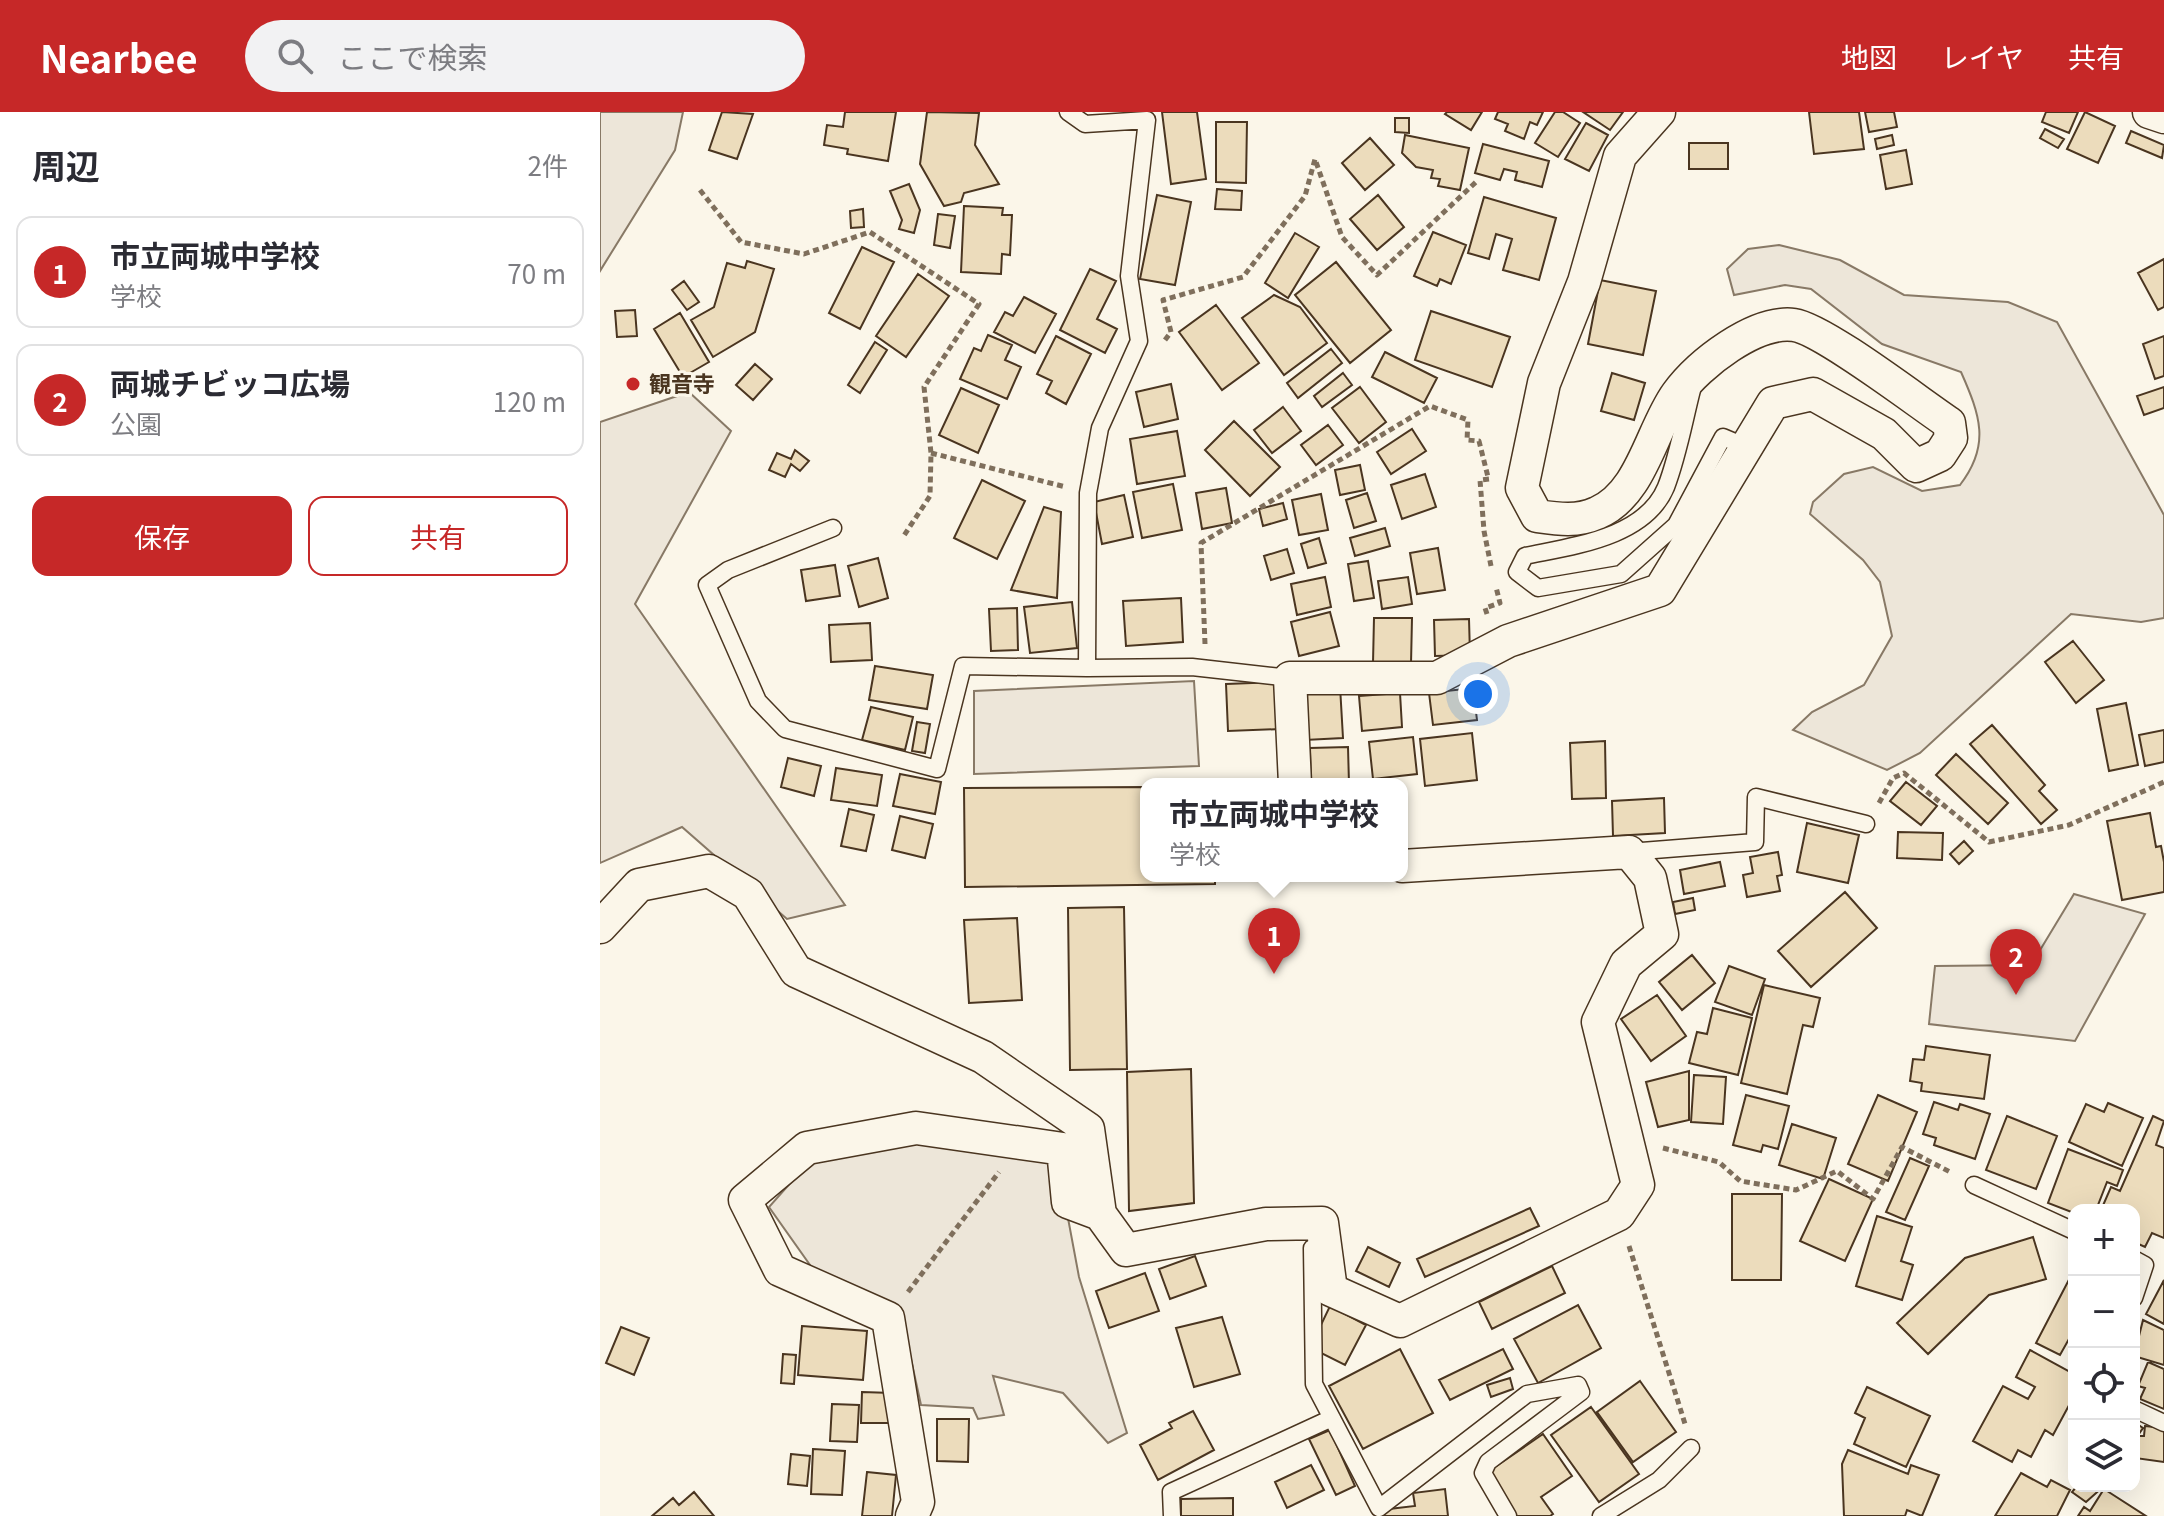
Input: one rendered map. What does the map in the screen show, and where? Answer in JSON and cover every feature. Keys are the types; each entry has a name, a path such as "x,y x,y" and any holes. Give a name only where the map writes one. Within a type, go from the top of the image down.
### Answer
{"street":[{"path":"1295,778 1290,678 1437,678 1508,641 1660,590 1749,448 1773,403 1813,394 1884,434 1916,466 1940,455 1951,438 1949,423 1828,341 1795,325 1766,329 1737,338 1678,393 1627,489 1599,513 1570,520 1537,516 1522,488 1544,383 1584,282 1620,156 1659,112"},
{"path":"2149,112 2164,117"},
{"path":"600,927 639,885 709,871 748,894 796,971 983,1057 1088,1129 1100,1214 1126,1250 1266,1224 1322,1223 1331,1290 1400,1321 1619,1214 1638,1185 1598,1022 1626,964 1662,934 1650,878 1629,852 1408,866"},
{"path":"912,1516 918,1502 888,1318 780,1270 745,1200 807,1148 916,1128 1063,1149 1068,1202 1100,1214"}],"lane":[{"path":"1068,112 1085,124 1147,120 1129,276 1139,341 1100,428 1088,493 1087,668"},
{"path":"1696,376 1665,489 1638,521 1595,541 1525,556 1517,572 1538,588 1621,574 1676,525 1723,437 1749,448"},
{"path":"833,528 728,570 707,585 758,701 785,729 937,769 963,666 1206,669 1290,678"},
{"path":"1629,852 1755,842 1756,797 1866,824"},
{"path":"1974,1185 2068,1228"},
{"path":"1309,1224 1314,1384 1379,1508 1527,1394 1578,1385 1581,1392 1488,1462 1483,1473 1508,1516"},
{"path":"2140,1262 2145,1265 2140,1280"},
{"path":"2140,1412 2164,1423"},
{"path":"1172,1516 1171,1492 1332,1418"},
{"path":"1601,1516 1659,1480 1691,1448"}],"path":[{"path":"1162,344 1171,332 1163,300 1243,277 1305,196 1315,159 1342,237 1377,275 1476,182"},
{"path":"700,190 741,242 804,254 870,232 979,304 924,387 931,453 930,496 903,537"},
{"path":"1206,669 1201,543 1430,406 1468,420 1467,440 1479,441 1494,492"},
{"path":"931,453 1088,493"},
{"path":"1866,824 1893,778 1904,773 1989,842 2069,825 2164,782"},
{"path":"888,1318 1021,1143"},
{"path":"1653,1145 1719,1162 1740,1181 1796,1190 1837,1171 1873,1199 1902,1147 1974,1185"},
{"path":"1619,1214 1691,1448"}],"shaded area":[{"path":"600,112 683,112 675,150 600,271"},
{"path":"1779,245 1840,260 1904,295 2008,302 2057,322 2164,515 2164,618 2141,622 2071,614 1920,753 1887,770 1793,730 1812,712 1864,685 1892,636 1880,582 1863,560 1810,514 1813,502 1844,474 1873,467 1922,491 1960,485 1976,457 1979,430 1973,402 1961,372 1882,344 1811,289 1785,285 1734,295 1727,269 1748,249"},
{"path":"689,392 731,431 635,604 845,905 787,919 682,827 600,863 600,422"},
{"path":"1194,681 1199,766 974,774 974,691"},
{"path":"2074,894 2145,914 2075,1041 1929,1024 1935,966 2031,965"},
{"path":"917,1135 1056,1154 1079,1277 1127,1433 1108,1443 1063,1393 993,1376 1004,1415 978,1419 973,1408 921,1405 900,1309 815,1272 769,1207 825,1144"}],"building":[{"path":"722,112 753,114 737,159 709,150"},
{"path":"845,112 896,112 888,161 847,154 848,149 824,145 827,125 843,127"},
{"path":"927,112 979,113 975,145 999,184 964,193 961,202 944,206 920,164"},
{"path":"1162,112 1197,112 1206,179 1171,184"},
{"path":"1482,112 1471,130 1445,114"},
{"path":"1498,112 1543,112 1537,125 1530,122 1524,139 1505,131 1508,124 1495,119"},
{"path":"1555,112 1563,112 1580,123 1558,157 1535,143"},
{"path":"1583,112 1623,112 1610,130"},
{"path":"1809,112 1859,112 1864,149 1814,154"},
{"path":"1865,112 1894,112 1897,127 1869,132"},
{"path":"2046,112 2078,112 2069,133 2042,122"},
{"path":"2085,112 2115,126 2098,163 2067,149"},
{"path":"1395,118 1409,118 1409,133 1395,132"},
{"path":"1216,122 1247,122 1246,183 1216,182"},
{"path":"1586,123 1608,135 1589,171 1565,159"},
{"path":"2045,129 2064,139 2058,148 2040,138"},
{"path":"2131,131 2164,145 2162,158 2126,143"},
{"path":"1405,135 1469,148 1460,190 1438,186 1440,179 1431,178 1433,170 1416,167 1402,153"},
{"path":"1892,135 1894,145 1877,149 1875,139"},
{"path":"1370,138 1394,165 1365,190 1342,163"},
{"path":"1689,143 1728,143 1728,169 1689,169"},
{"path":"1483,144 1549,161 1542,187 1515,180 1517,172 1504,169 1500,180 1475,173"},
{"path":"1906,150 1912,184 1886,189 1880,155"},
{"path":"909,184 920,210 914,233 899,229 902,220 890,191"},
{"path":"1217,189 1242,191 1241,210 1215,209"},
{"path":"1157,195 1191,202 1175,285 1140,279"},
{"path":"1378,195 1404,227 1377,250 1350,219"},
{"path":"1484,197 1556,218 1539,280 1503,270 1512,239 1496,234 1489,259 1468,253"},
{"path":"964,206 1003,208 1002,215 1012,215 1010,255 1002,254 1001,274 961,272"},
{"path":"863,209 864,227 851,228 850,211"},
{"path":"938,214 955,216 950,248 934,245"},
{"path":"1433,232 1466,245 1451,284 1440,279 1437,286 1414,276"},
{"path":"1295,233 1319,247 1288,298 1265,283"},
{"path":"862,247 894,262 860,329 829,313"},
{"path":"2164,259 2164,307 2158,310 2138,273"},
{"path":"747,261 774,269 755,332 713,357 691,320 714,307 727,263 745,268"},
{"path":"1336,262 1391,330 1350,363 1295,295"},
{"path":"1090,269 1116,281 1097,319 1117,329 1105,353 1060,330"},
{"path":"918,274 949,296 906,357 876,336"},
{"path":"1600,280 1656,291 1643,355 1588,344"},
{"path":"684,281 699,302 687,310 672,290"},
{"path":"1274,295 1300,307 1327,343 1284,375 1242,318"},
{"path":"1024,297 1056,314 1035,353 994,332 1005,312 1013,316"},
{"path":"1216,305 1259,363 1222,390 1179,332"},
{"path":"635,310 637,336 617,337 615,311"},
{"path":"1431,311 1510,337 1492,387 1415,360"},
{"path":"680,313 709,362 683,377 654,329"},
{"path":"988,335 1012,345 1005,360 1021,367 1007,399 960,379 974,348 981,351"},
{"path":"1056,336 1091,354 1066,404 1046,393 1052,381 1037,374"},
{"path":"2164,336 2164,376 2155,379 2143,344"},
{"path":"875,342 887,350 860,393 848,385"},
{"path":"1331,349 1342,363 1298,398 1287,383"},
{"path":"1385,352 1437,378 1424,403 1372,377"},
{"path":"755,364 772,379 753,400 736,385"},
{"path":"1343,373 1352,385 1322,407 1314,396"},
{"path":"1612,373 1645,383 1634,420 1601,411"},
{"path":"1171,384 1178,419 1144,427 1136,392"},
{"path":"1360,387 1386,422 1359,443 1332,408"},
{"path":"2164,387 2164,408 2144,415 2137,396"},
{"path":"961,388 999,405 978,453 939,435"},
{"path":"1283,407 1301,431 1272,453 1254,430"},
{"path":"1234,421 1280,467 1250,496 1205,450"},
{"path":"1328,425 1343,445 1316,465 1301,445"},
{"path":"1412,429 1426,451 1391,474 1377,452"},
{"path":"1177,431 1185,476 1137,484 1130,439"},
{"path":"795,450 809,461 800,471 791,464 785,477 769,470 777,453 791,459"},
{"path":"1360,465 1365,490 1340,495 1335,470"},
{"path":"1425,474 1436,507 1402,519 1391,485"},
{"path":"982,480 1025,501 997,559 954,538"},
{"path":"1173,484 1182,530 1142,538 1133,492"},
{"path":"1226,488 1232,523 1202,529 1196,493"},
{"path":"1367,493 1376,521 1354,528 1346,500"},
{"path":"1321,494 1328,530 1299,535 1292,500"},
{"path":"1124,495 1133,537 1102,544 1094,502"},
{"path":"1283,503 1287,519 1263,526 1259,509"},
{"path":"1044,507 1061,512 1057,598 1011,590"},
{"path":"1385,528 1390,546 1355,556 1350,538"},
{"path":"1319,538 1326,563 1308,568 1301,544"},
{"path":"1438,548 1445,590 1417,594 1410,553"},
{"path":"1287,549 1294,573 1271,580 1264,556"},
{"path":"878,558 888,598 859,607 848,566"},
{"path":"1368,561 1374,598 1354,601 1348,564"},
{"path":"835,565 840,596 806,601 801,570"},
{"path":"1325,577 1331,607 1297,615 1291,584"},
{"path":"1408,577 1412,604 1382,609 1378,581"},
{"path":"1181,598 1183,642 1126,646 1123,601"},
{"path":"1072,602 1077,648 1030,653 1024,607"},
{"path":"1017,608 1018,650 991,651 989,609"},
{"path":"1330,612 1339,646 1299,656 1291,622"},
{"path":"1374,618 1412,618 1411,664 1373,663"},
{"path":"1469,619 1470,655 1435,656 1434,620"},
{"path":"870,623 872,660 831,662 829,625"},
{"path":"2073,641 2104,680 2076,703 2045,662"},
{"path":"875,666 933,675 927,709 869,700"},
{"path":"1279,682 1280,729 1228,731 1226,684"},
{"path":"1340,686 1343,738 1305,740 1302,688"},
{"path":"1473,688 1477,720 1433,725 1429,693"},
{"path":"1400,693 1402,727 1362,731 1359,696"},
{"path":"2126,703 2138,765 2109,771 2097,709"},
{"path":"871,707 913,717 905,750 862,740"},
{"path":"917,722 930,724 925,753 912,751"},
{"path":"1992,725 2045,785 2039,791 2057,810 2041,824 1970,744"},
{"path":"2164,730 2164,762 2145,766 2139,735"},
{"path":"1472,733 1477,780 1425,786 1420,739"},
{"path":"1413,737 1417,774 1373,778 1369,742"},
{"path":"1605,741 1606,798 1572,799 1570,743"},
{"path":"1348,747 1349,778 1311,778 1310,748"},
{"path":"1956,754 2008,803 1988,824 1936,775"},
{"path":"788,758 821,766 814,796 781,787"},
{"path":"836,768 882,775 877,806 831,800"},
{"path":"900,774 941,782 935,814 893,806"},
{"path":"1906,782 1937,806 1921,825 1890,801"},
{"path":"1140,787 1140,882 1215,884 965,887 964,788"},
{"path":"1664,798 1665,833 1613,836 1612,801"},
{"path":"849,809 874,815 866,851 841,846"},
{"path":"2150,813 2156,847 2161,846 2164,862 2164,892 2122,900 2107,821"},
{"path":"900,816 933,824 925,858 892,850"},
{"path":"1807,823 1859,835 1848,883 1797,872"},
{"path":"1898,832 1943,833 1942,860 1897,858"},
{"path":"1964,841 1973,851 1959,864 1950,854"},
{"path":"1778,852 1782,875 1777,876 1780,891 1747,897 1743,875 1753,873 1750,857"},
{"path":"1720,862 1725,886 1684,894 1680,870"},
{"path":"1845,892 1877,928 1811,987 1778,951"},
{"path":"1693,898 1695,910 1675,914 1673,902"},
{"path":"1124,907 1127,1069 1070,1070 1068,908"},
{"path":"1017,918 1022,1000 969,1003 964,920"},
{"path":"1692,955 1715,983 1682,1010 1659,982"},
{"path":"1729,966 1765,979 1752,1015 1715,1002"},
{"path":"1764,985 1820,998 1813,1027 1803,1025 1787,1094 1741,1083"},
{"path":"1657,995 1686,1036 1651,1061 1621,1019"},
{"path":"1713,1008 1752,1018 1738,1075 1689,1063 1697,1032 1707,1034"},
{"path":"1926,1046 1990,1055 1984,1099 1921,1091 1922,1083 1910,1081 1913,1059 1924,1060"},
{"path":"1191,1069 1194,1203 1129,1211 1127,1072"},
{"path":"1689,1071 1689,1120 1658,1127 1646,1082"},
{"path":"1694,1075 1726,1077 1723,1124 1691,1122"},
{"path":"1746,1095 1789,1106 1778,1149 1763,1145 1761,1152 1733,1145"},
{"path":"1878,1095 1917,1112 1888,1181 1848,1164"},
{"path":"1934,1102 1958,1110 1960,1104 1990,1114 1975,1159 1934,1145 1936,1138 1923,1134"},
{"path":"2108,1103 2143,1118 2122,1166 2069,1142 2086,1104 2104,1112"},
{"path":"2007,1116 2057,1136 2036,1189 1986,1170"},
{"path":"2153,1116 2164,1121 2156,1145 2164,1148 2164,1238 2152,1233 2145,1247 2140,1245 2140,1204 2104,1204 2111,1187 2120,1191"},
{"path":"1792,1124 1836,1138 1823,1179 1779,1165"},
{"path":"2068,1149 2123,1170 2117,1186 2107,1182 2098,1204 2068,1204 2068,1211 2048,1203"},
{"path":"1910,1158 1929,1166 1905,1220 1886,1212"},
{"path":"1829,1179 1873,1199 1845,1261 1800,1241"},
{"path":"1732,1194 1782,1194 1781,1280 1732,1280"},
{"path":"1530,1208 1539,1226 1425,1277 1417,1259"},
{"path":"1877,1216 1912,1227 1901,1261 1913,1265 1902,1300 1856,1286"},
{"path":"2033,1237 2046,1279 1989,1295 1928,1354 1897,1323 1965,1258"},
{"path":"1368,1247 1400,1263 1389,1287 1356,1271"},
{"path":"1195,1256 1206,1286 1170,1299 1159,1269"},
{"path":"1552,1266 1565,1293 1492,1329 1479,1302"},
{"path":"1145,1273 1159,1311 1109,1328 1096,1291"},
{"path":"2164,1280 2164,1324 2146,1314"},
{"path":"2068,1282 2068,1341 2060,1355 2036,1343"},
{"path":"1578,1305 1601,1348 1538,1383 1514,1339"},
{"path":"1330,1306 1366,1325 1345,1365 1317,1351 1319,1329"},
{"path":"1222,1317 1240,1374 1194,1387 1176,1328"},
{"path":"2143,1320 2164,1330 2164,1365 2140,1358"},
{"path":"802,1326 867,1331 863,1380 798,1375"},
{"path":"621,1327 649,1338 634,1375 606,1363"},
{"path":"1400,1349 1433,1413 1363,1449 1329,1386"},
{"path":"1503,1349 1513,1369 1450,1400 1439,1380"},
{"path":"2030,1350 2068,1371 2068,1407 2053,1435 2045,1430 2031,1457 2018,1450 2012,1462 1973,1441 2003,1386 2028,1399 2035,1387 2016,1377"},
{"path":"783,1354 796,1355 794,1384 781,1383"},
{"path":"2148,1362 2164,1369 2164,1409 2140,1399 2145,1388 2140,1387"},
{"path":"1510,1378 1513,1389 1491,1397 1487,1385"},
{"path":"1640,1381 1676,1432 1633,1462 1597,1412"},
{"path":"1867,1387 1930,1416 1906,1467 1854,1444 1865,1418 1855,1413"},
{"path":"862,1392 892,1393 891,1423 861,1423"},
{"path":"832,1404 859,1405 857,1442 830,1441"},
{"path":"1591,1407 1639,1474 1599,1502 1551,1435"},
{"path":"1193,1411 1214,1450 1158,1480 1140,1445 1172,1428 1169,1423"},
{"path":"937,1419 969,1419 968,1462 937,1461"},
{"path":"2145,1426 2164,1428 2164,1462 2140,1459 2140,1436 2144,1436"},
{"path":"1330,1430 1355,1486 1336,1495 1309,1439"},
{"path":"1543,1434 1572,1476 1541,1497 1553,1514 1515,1516 1485,1474"},
{"path":"813,1449 845,1451 842,1495 811,1494"},
{"path":"1848,1450 1908,1474 1911,1465 1939,1475 1922,1516 1907,1510 1905,1516 1844,1516 1842,1464"},
{"path":"791,1454 810,1456 807,1486 788,1484"},
{"path":"1311,1465 1324,1490 1287,1508 1275,1482"},
{"path":"867,1472 896,1475 892,1516 862,1516"},
{"path":"2021,1473 2047,1487 2051,1480 2068,1489 2057,1516 1995,1516"},
{"path":"1445,1489 1448,1516 1381,1516 1381,1510 1415,1506 1413,1493"},
{"path":"694,1492 714,1516 652,1516 673,1498 679,1505"},
{"path":"2072,1492 2097,1492 2086,1502"},
{"path":"2102,1492 2109,1492 2146,1516 2078,1516 2084,1507 2090,1511"},
{"path":"1233,1498 1233,1516 1181,1516 1181,1499"}],"place":[{"name":"観音寺","path":"633,384"},
{"name":"市立両城中学校","path":"1274,974"},
{"name":"両城チビッコ広場","path":"2016,995"}]}
